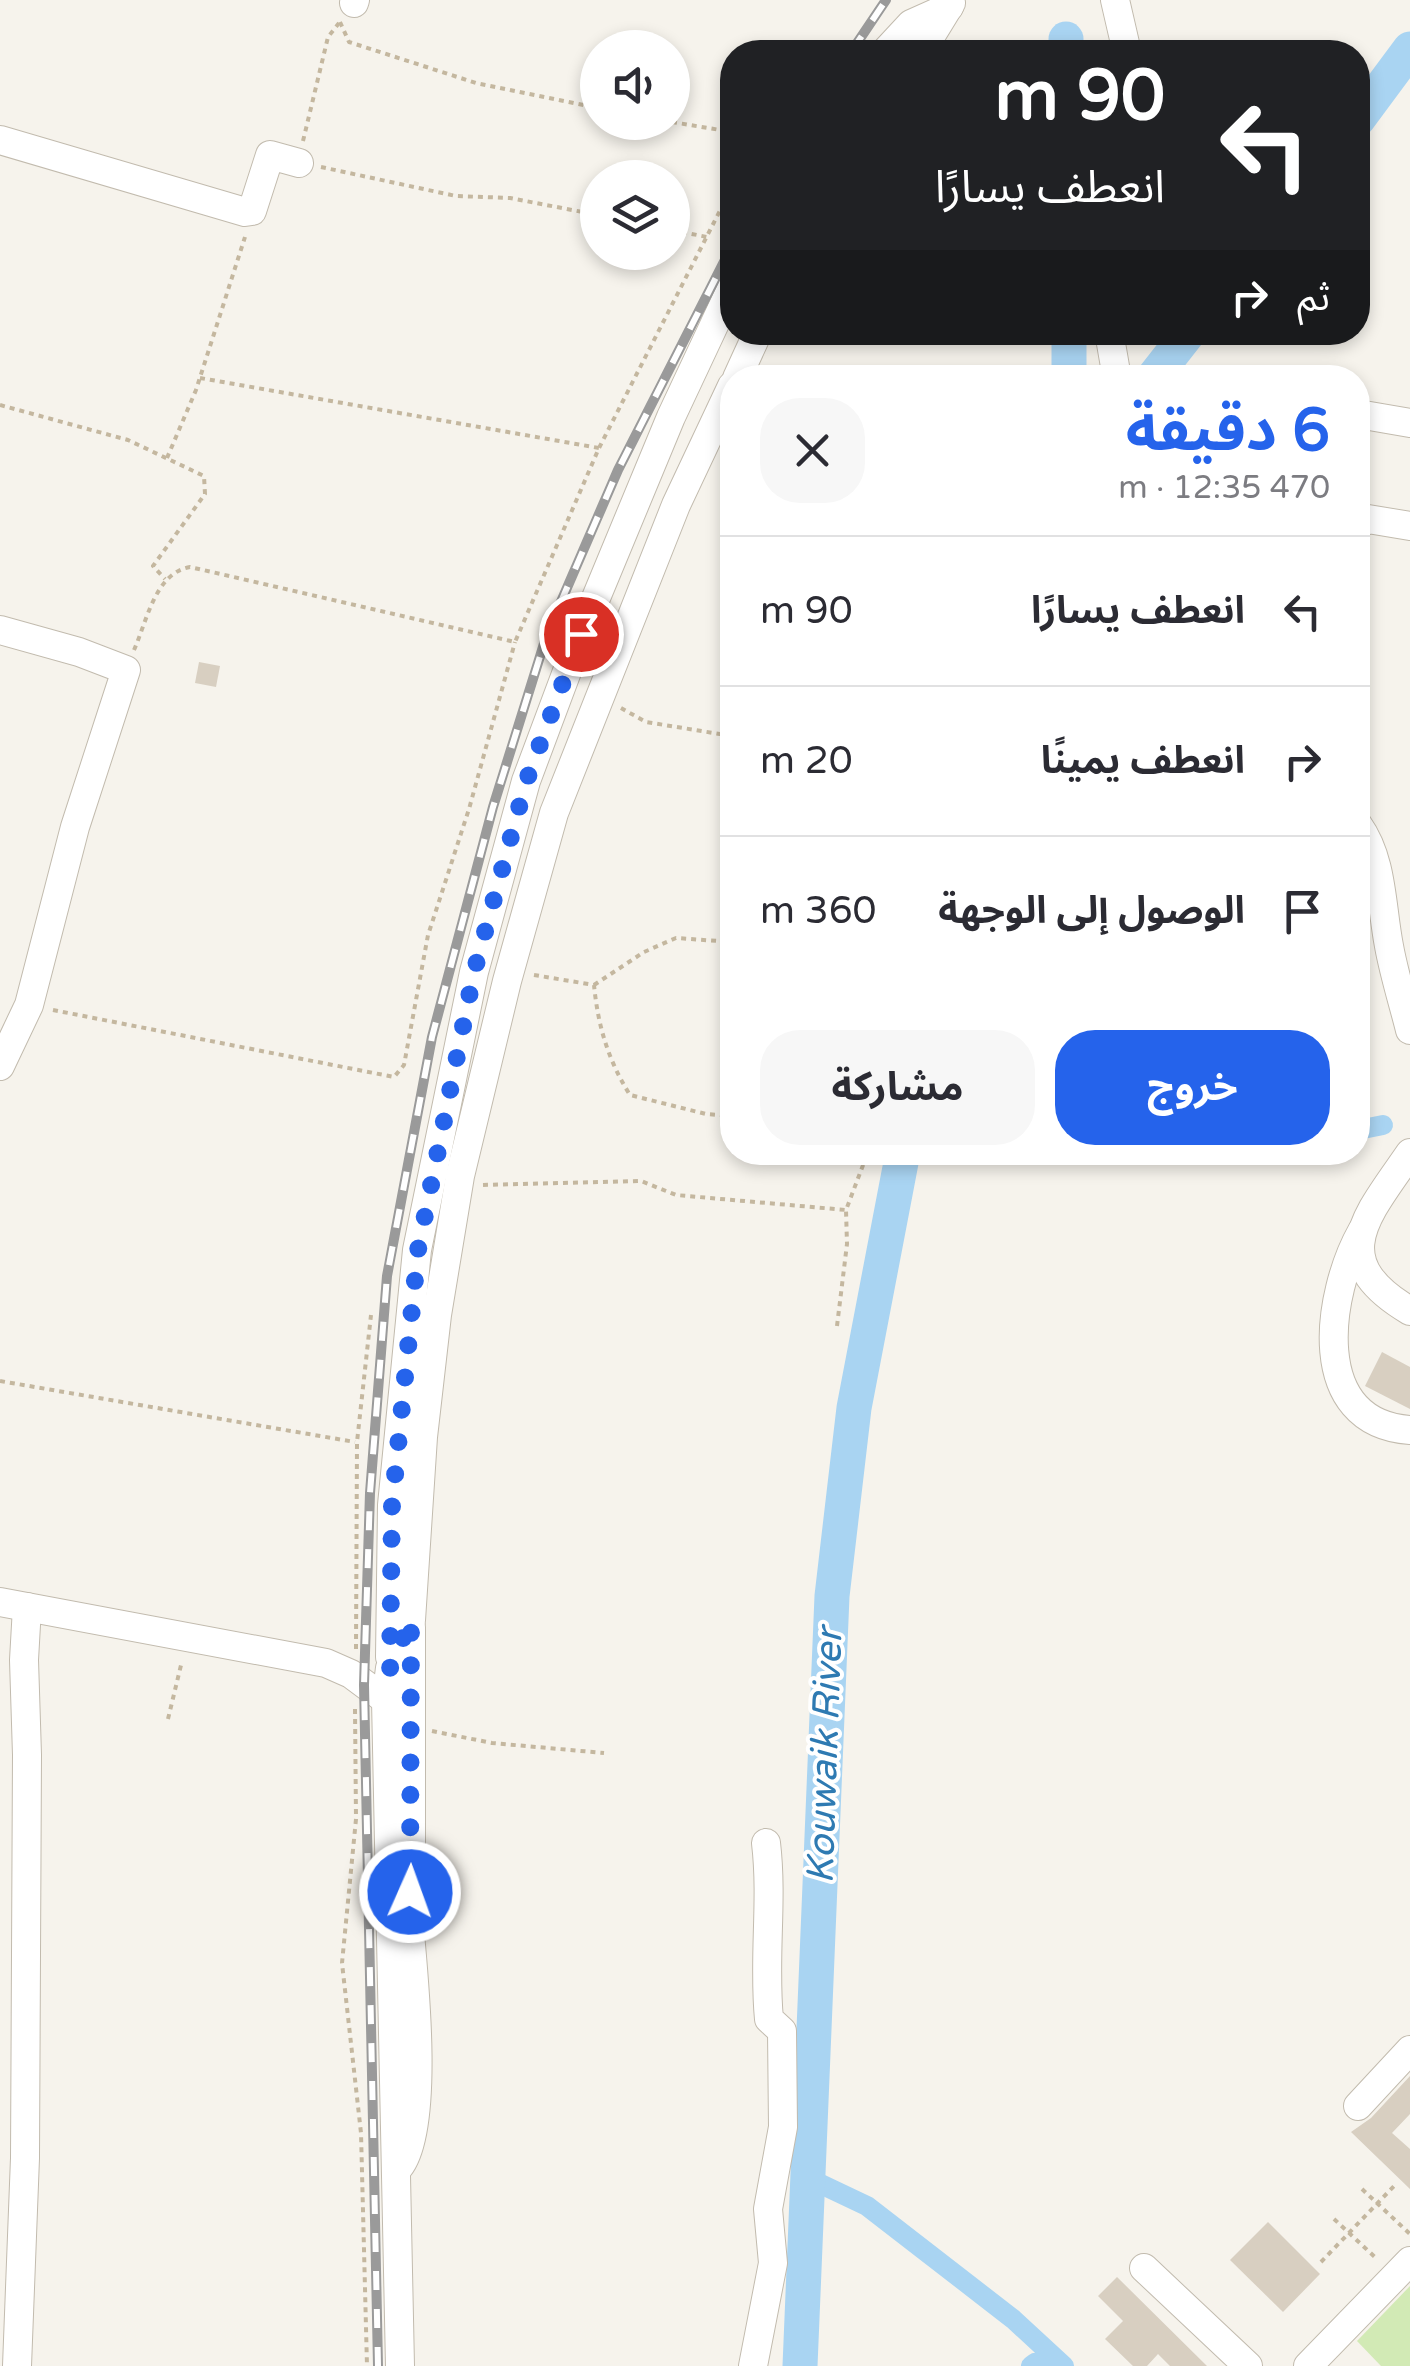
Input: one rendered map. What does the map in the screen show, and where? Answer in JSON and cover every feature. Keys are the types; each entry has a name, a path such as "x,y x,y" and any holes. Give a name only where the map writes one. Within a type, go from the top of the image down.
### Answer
{"street":[{"path":"1115,0 1124,40"},
{"path":"896,40 911,24 951,4"},
{"path":"928,40 951,4"},
{"path":"0,140 252,211 270,156 299,163"},
{"path":"400,2366 386,1700 390,1668 392,1505 418,1250 474,972 526,782 581,634 720,312"},
{"path":"395,2173 408,2156 414,2132 416,2008 408,1913 411,1620 425,1420 458,1186 510,971 554,813 676,505 720,412"},
{"path":"1370,416 1410,423"},
{"path":"1370,518 1410,526"},
{"path":"0,630 126,670 75,827 29,1004 0,1066"},
{"path":"1370,844 1389,947 1410,1030"},
{"path":"1410,1153 1344,1263 1333,1358 1337,1376 1352,1401 1372,1419 1410,1430"},
{"path":"1362,1231 1359,1249 1366,1276 1386,1296 1410,1311"},
{"path":"17,2366 25,2158 27,1755 24,1660 14,1605 326,1663 386,1700"},
{"path":"390,1668 411,1620"},
{"path":"752,2366 773,2263 768,2209 783,2127 782,2030 769,2018 764,1970 772,1890 766,1843"},
{"path":"390,1942 408,1913"},
{"path":"1358,2106 1410,2050"},
{"path":"1144,2268 1248,2366"},
{"path":"1308,2366 1402,2268"}],"path":[{"path":"350,8 349,42 476,82 580,104"},
{"path":"350,8 328,37 299,163 456,196 510,198 580,212"},
{"path":"690,125 720,130"},
{"path":"167,458 200,378 252,211"},
{"path":"29,1004 394,1077 404,1065 428,935 470,809 515,642 599,448 720,212"},
{"path":"690,234 708,237"},
{"path":"200,378 599,448"},
{"path":"0,404 128,440 204,476 205,494 153,566 164,580"},
{"path":"126,670 164,580 175,570 190,567 515,642"},
{"path":"600,695 646,722 720,734"},
{"path":"510,971 594,985 644,952 676,938 720,941"},
{"path":"594,985 602,1036 612,1067 630,1096 720,1115"},
{"path":"837,1326 847,1244 846,1210 863,1165"},
{"path":"458,1186 642,1180 676,1195 846,1210"},
{"path":"367,2366 361,2132 342,1963 356,1819 357,1442 371,1315"},
{"path":"0,1381 357,1442"},
{"path":"168,1719 188,1638"},
{"path":"412,1727 492,1743 604,1753"},
{"path":"1322,2262 1396,2185"},
{"path":"1362,2189 1410,2234"},
{"path":"1334,2220 1402,2268"}],"green space":[{"path":"1410,2286 1410,2366 1381,2366 1357,2341"}],"building":[{"path":"199,662 220,666 216,687 195,683"},
{"path":"1382,1352 1410,1367 1410,1409 1365,1386"},
{"path":"1410,2076 1410,2114 1392,2133 1410,2149 1410,2189 1351,2132 1371,2118"},
{"path":"1268,2222 1320,2274 1283,2312 1230,2260"},
{"path":"1117,2277 1207,2366 1170,2366 1158,2354 1147,2366 1133,2366 1105,2339 1123,2321 1098,2296"}],"waterway":[{"name":"Kouwaik River","path":"1370,103 1410,49"},
{"path":"1069,345 1069,365"},
{"name":"Kouwaik River","path":"1163,365 1179,345"},
{"path":"1370,1128 1383,1125"},
{"name":"Kouwaik River","path":"800,2366 832,1596 854,1408 901,1165"},
{"path":"808,2178 867,2206 1013,2319 1064,2366"},
{"path":"1031,2366 1039,2366"}],"railway":[{"path":"859,40 886,0"},
{"path":"378,2366 364,1685 370,1493 387,1276 432,1037 493,807 547,634 618,470 720,270"}],"route":[{"path":"410,1892 411,1620 390,1668 392,1505 418,1250 474,972 526,782 581,634"}]}
